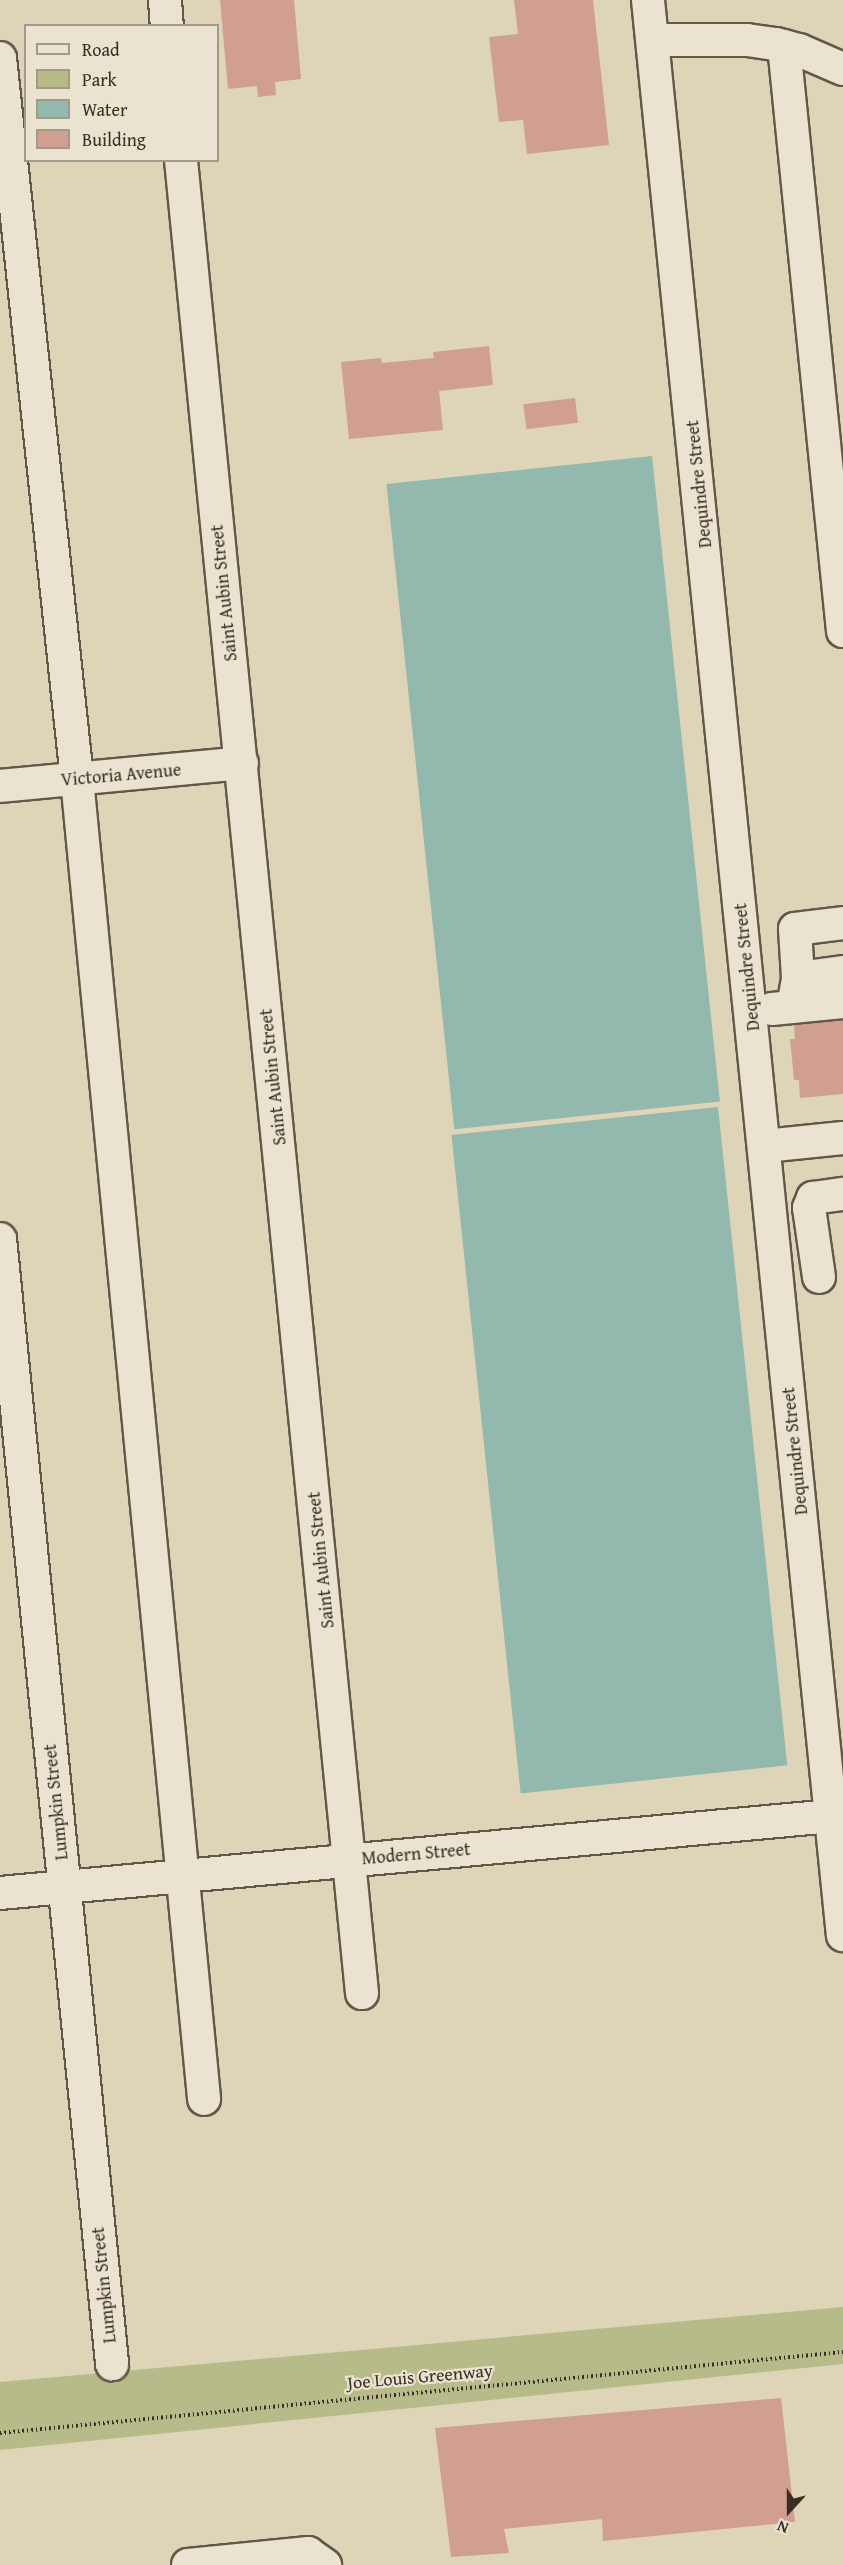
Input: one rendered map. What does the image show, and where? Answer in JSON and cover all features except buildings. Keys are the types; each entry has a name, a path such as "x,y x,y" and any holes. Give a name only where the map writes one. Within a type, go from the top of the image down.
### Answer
{"street":[{"path":"165,0 167,24"},
{"name":"Dequindre Street","path":"648,0 654,40 842,1922"},
{"path":"654,40 747,40 784,46 843,69"},
{"path":"784,46 843,631"},
{"path":"0,53 24,51"},
{"path":"0,58 77,779 204,2099"},
{"name":"Saint Aubin Street","path":"181,162 362,1993"},
{"name":"Victoria Avenue","path":"0,786 242,764"},
{"path":"795,993 795,929 843,923"},
{"path":"752,1011 843,972"},
{"path":"795,993 843,1002"},
{"path":"765,1146 843,1138"},
{"path":"778,1281 831,1276 808,1208 813,1198 843,1194"},
{"name":"Lumpkin Street","path":"0,1239 112,2364"},
{"name":"Modern Street","path":"0,1893 831,1816"},
{"path":"188,2565 308,2553 325,2565"}],"path":[{"name":"Joe Louis Greenway","path":"0,2433 843,2352"}],"green space":[{"path":"843,2307 843,2364 0,2450 0,2382"}],"water":[{"path":"652,456 720,1101 454,1129 386,484"},
{"path":"718,1107 787,1765 521,1793 451,1135"}]}
